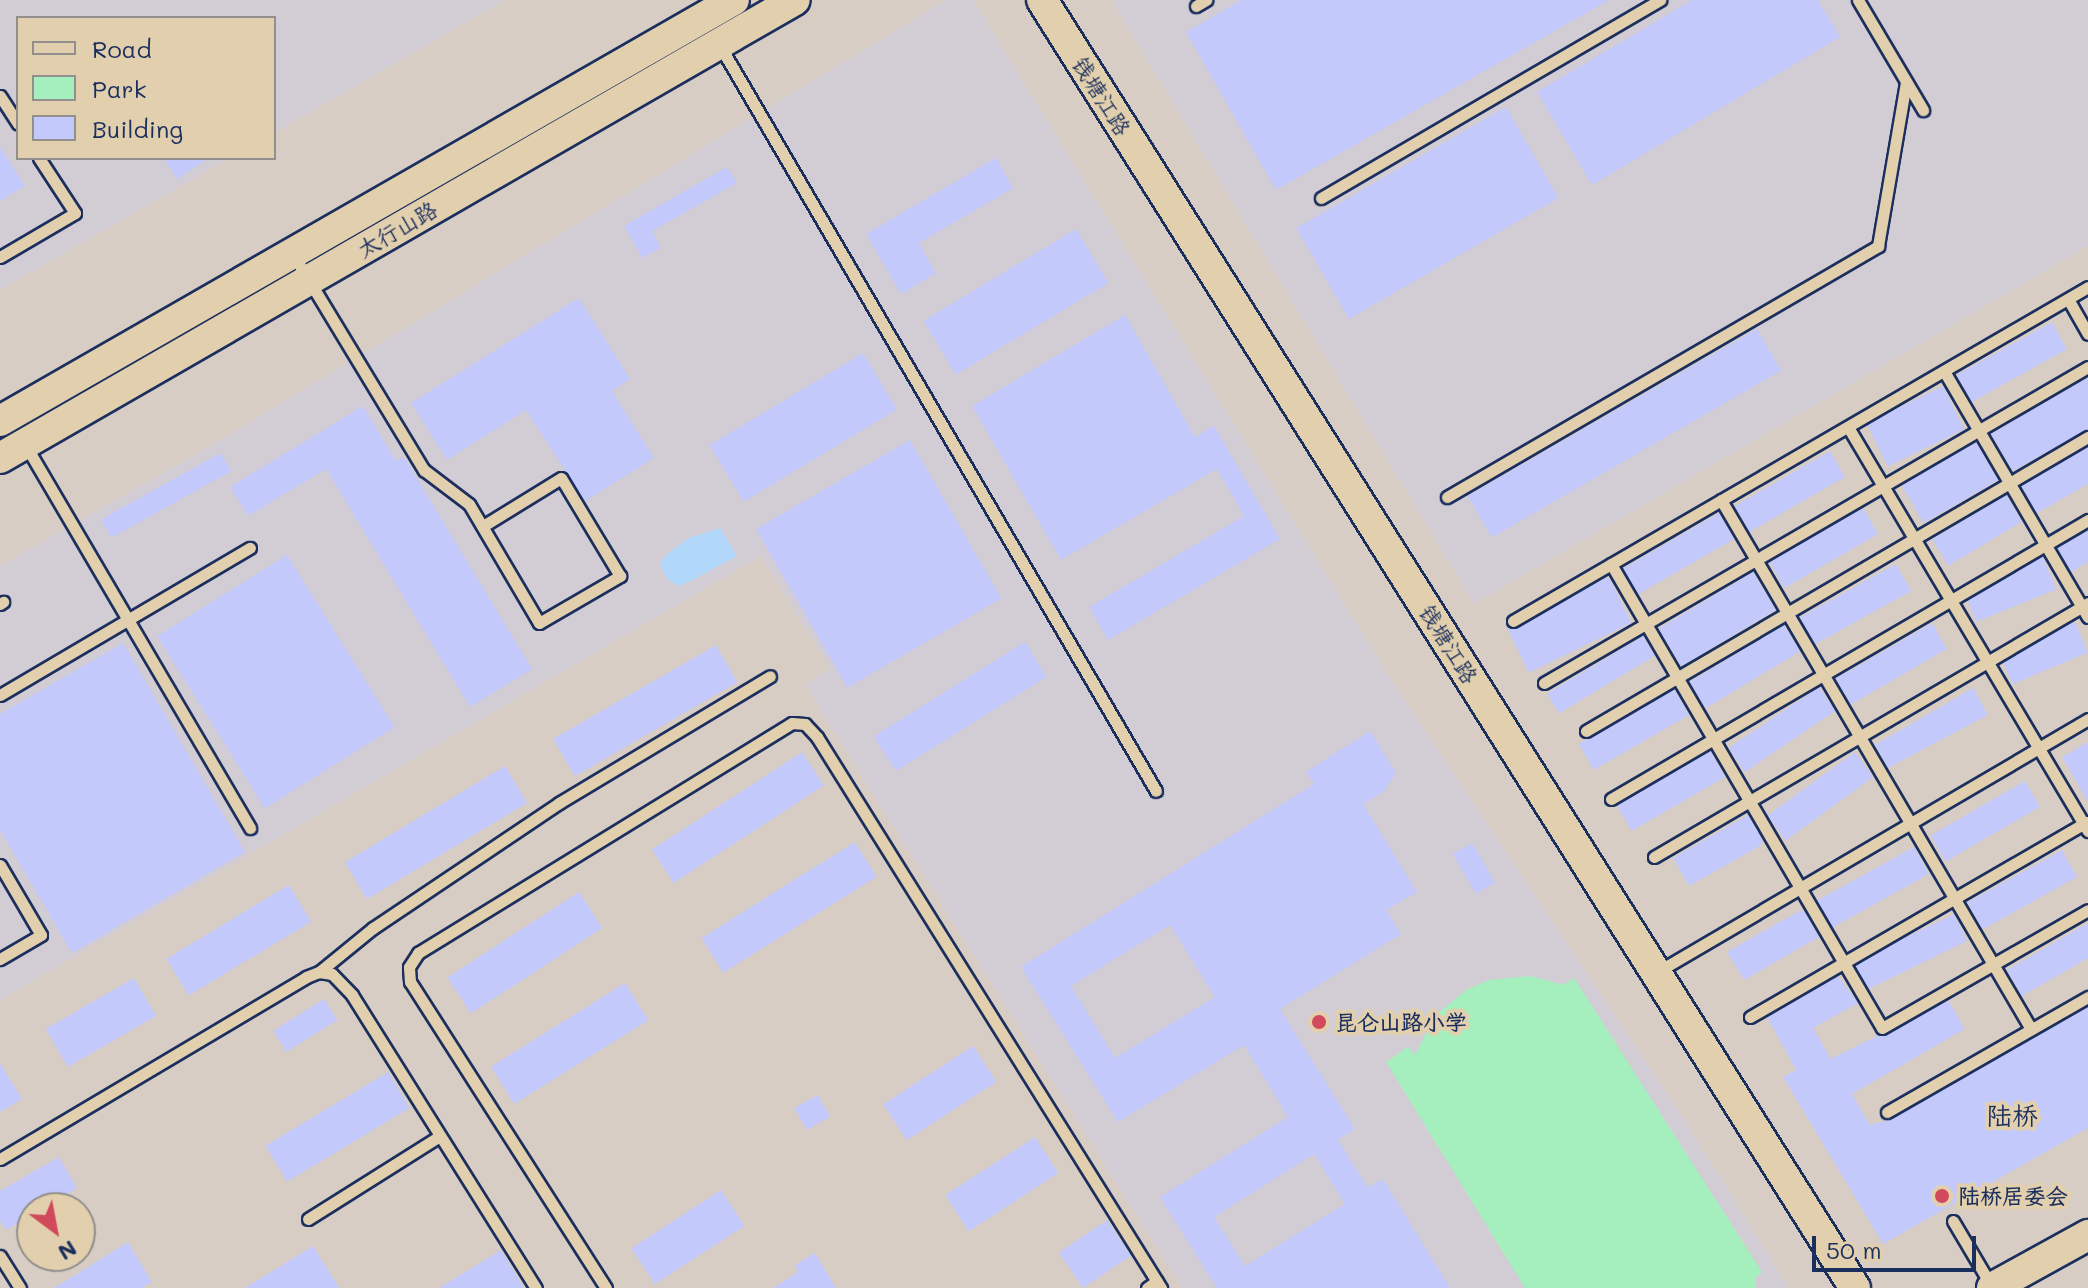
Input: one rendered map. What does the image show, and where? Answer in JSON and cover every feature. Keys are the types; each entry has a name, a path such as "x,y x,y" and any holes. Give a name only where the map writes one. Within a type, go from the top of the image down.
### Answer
{"street":[{"name":"太行山路","path":"11,433 293,253 734,0"},
{"name":"太行山路","path":"11,433 309,280 795,0"},
{"name":"钱塘江路","path":"1042,0 1855,1288"},
{"path":"1992,1288 2088,1235"}],"lane":[{"path":"1321,198 1660,0"},
{"path":"1858,0 1923,110"},
{"path":"704,17 1156,791"},
{"path":"1447,497 1878,246 1906,82"},
{"path":"0,96 16,121"},
{"path":"0,257 75,213 40,160"},
{"path":"293,253 424,470 460,493 483,526 539,623 620,576 561,478 483,526"},
{"path":"1513,621 2088,287"},
{"path":"2068,299 2088,334"},
{"path":"1544,683 2088,367"},
{"path":"1654,857 1987,662 2086,609 2045,545 1944,371"},
{"path":"1750,1017 2087,825 1848,427"},
{"path":"11,433 128,620 250,828"},
{"path":"1586,731 2088,437"},
{"path":"1721,500 2031,1029"},
{"path":"1611,799 2088,520"},
{"path":"0,695 250,548"},
{"path":"1611,564 1882,1028 2088,910"},
{"path":"0,1159 319,972 373,928 559,803 770,676"},
{"path":"1656,973 2088,719"},
{"path":"606,1288 410,982 409,967 418,953 792,723 805,724 817,737 1155,1286"},
{"path":"0,865 41,935 0,959"},
{"path":"319,972 332,974 352,995 536,1288"},
{"path":"1887,1112 2088,997"},
{"path":"308,1219 440,1136"},
{"path":"1953,1221 1992,1288"},
{"path":"0,1256 20,1288"}],"shaded area":[{"path":"0,0 505,0 276,132 276,16 16,16 16,160 227,160 0,290"},
{"path":"946,0 973,0 1387,673 1677,1108 1789,1288 1182,1288 805,685 830,669 761,556 0,1000 0,566 219,441"},
{"path":"1111,0 2088,0 2088,246 1474,604"}],"green space":[{"path":"1531,976 1563,985 1574,978 1762,1272 1756,1277 1756,1288 1525,1288 1386,1062 1408,1047 1415,1055 1435,1016 1466,990 1489,980"}],"water":[{"path":"720,528 737,556 681,586 669,581 660,565 666,555 689,538"}],"building":[{"path":"1242,0 1609,0 1276,190 1186,32"},
{"path":"1692,0 1818,0 1840,37 1592,185 1537,92"},
{"path":"1506,107 1558,198 1349,319 1296,228"},
{"path":"0,147 25,186 0,201"},
{"path":"996,158 1013,188 919,243 936,273 901,294 866,234"},
{"path":"165,160 206,160 177,179"},
{"path":"727,167 737,183 652,231 661,248 642,258 624,226"},
{"path":"1076,229 1108,283 956,375 923,321"},
{"path":"579,298 630,379 612,391 654,458 585,501 526,410 447,460 411,403"},
{"path":"1125,315 1195,437 1214,426 1280,539 1108,640 1089,607 1244,516 1217,469 1061,560 972,406"},
{"path":"2052,322 2067,349 1972,402 1957,375"},
{"path":"1757,329 1781,371 1492,538 1468,496"},
{"path":"863,353 897,410 744,502 710,445"},
{"path":"2088,377 2088,429 2013,471 1991,434"},
{"path":"1943,386 1964,429 1888,466 1867,423"},
{"path":"363,406 396,461 404,457 532,669 470,707 326,469 248,516 230,487"},
{"path":"910,440 1002,598 847,687 756,529"},
{"path":"1976,442 1998,480 1924,523 1902,485"},
{"path":"2088,447 2088,484 2037,513 2021,486"},
{"path":"1830,451 1845,477 1750,532 1735,506"},
{"path":"221,453 231,471 111,538 101,519"},
{"path":"2006,495 2022,522 1948,566 1932,539"},
{"path":"1863,508 1878,534 1784,588 1769,562"},
{"path":"1719,513 1734,539 1638,594 1623,568"},
{"path":"2088,530 2088,562 2071,572 2057,548"},
{"path":"287,555 395,727 265,808 157,636"},
{"path":"2043,557 2056,589 1976,622 1963,589"},
{"path":"1896,564 1911,591 1815,644 1800,617"},
{"path":"1753,572 1776,610 1681,666 1659,629"},
{"path":"1609,577 1631,623 1529,673 1507,627"},
{"path":"2075,622 2088,652 2012,684 2000,654"},
{"path":"1932,623 1947,649 1851,704 1836,678"},
{"path":"1784,625 1800,652 1706,708 1690,682"},
{"path":"1643,636 1655,656 1559,713 1547,694"},
{"path":"1025,642 1047,677 896,771 874,736"},
{"path":"123,643 245,852 72,953 0,830 0,714"},
{"path":"716,645 738,682 575,776 553,739"},
{"path":"1819,687 1835,711 1745,772 1729,748"},
{"path":"1973,688 1988,715 1888,768 1875,745"},
{"path":"1674,689 1689,715 1594,770 1579,744"},
{"path":"1370,731 1396,773 1383,792 1363,804 1417,892 1386,910 1401,934 1280,1009 1355,1129 1338,1140 1368,1188 1383,1179 1450,1288 1217,1288 1160,1197 1288,1117 1244,1045 1118,1122 1021,967 1314,784 1306,772","holes":["1170,925 1215,997 1115,1058 1071,986","1314,1154 1345,1204 1245,1266 1214,1217"]},
{"path":"2088,742 2088,802 2062,757"},
{"path":"1710,751 1725,777 1631,831 1616,805"},
{"path":"802,752 824,786 674,883 652,849"},
{"path":"1855,752 1873,777 1786,841 1768,815"},
{"path":"505,766 527,803 367,899 345,862"},
{"path":"2025,781 2040,807 1946,861 1931,836"},
{"path":"1748,815 1763,841 1760,846 1689,886 1673,858"},
{"path":"855,842 877,877 723,973 702,938"},
{"path":"1472,843 1495,883 1476,894 1453,854"},
{"path":"1914,847 1929,874 1832,928 1817,901"},
{"path":"2062,850 2077,877 1983,929 1968,902"},
{"path":"289,885 311,922 189,996 166,959"},
{"path":"579,892 602,928 471,1014 447,978"},
{"path":"1804,911 1819,937 1744,980 1727,952"},
{"path":"1954,914 1967,941 1866,990 1853,963"},
{"path":"2088,923 2088,958 2022,996 2007,970"},
{"path":"1838,976 1858,1003 1813,1028 1831,1059 1948,1000 1965,1029 1852,1094 1870,1125 1891,1119 2088,1007 2088,1128 1883,1244 1783,1077 1796,1070 1767,1017"},
{"path":"134,978 156,1016 68,1067 46,1029"},
{"path":"625,983 648,1020 514,1104 491,1067"},
{"path":"324,999 337,1020 286,1052 273,1031"},
{"path":"973,1046 996,1082 907,1140 883,1104"},
{"path":"0,1063 22,1099 0,1112"},
{"path":"388,1072 410,1108 287,1182 265,1146"},
{"path":"818,1095 830,1117 807,1130 794,1108"},
{"path":"1035,1137 1058,1173 969,1231 945,1195"},
{"path":"59,1157 77,1188 70,1192 16,1192 16,1224 6,1230 0,1221 0,1191"},
{"path":"721,1190 744,1226 655,1284 631,1248"},
{"path":"1107,1220 1131,1256 1083,1288 1059,1252"},
{"path":"128,1242 152,1282 142,1288 54,1288 80,1272 96,1272 96,1262"},
{"path":"313,1246 339,1288 245,1288"},
{"path":"501,1250 524,1288 439,1288"},
{"path":"815,1253 836,1288 773,1288 798,1272 795,1265"}],"place":[{"name":"昆仑山路小学","path":"1319,1022"},
{"name":"陆桥居委会","path":"1942,1196"}],"district":[{"name":"陆桥","path":"2012,1116"}]}
